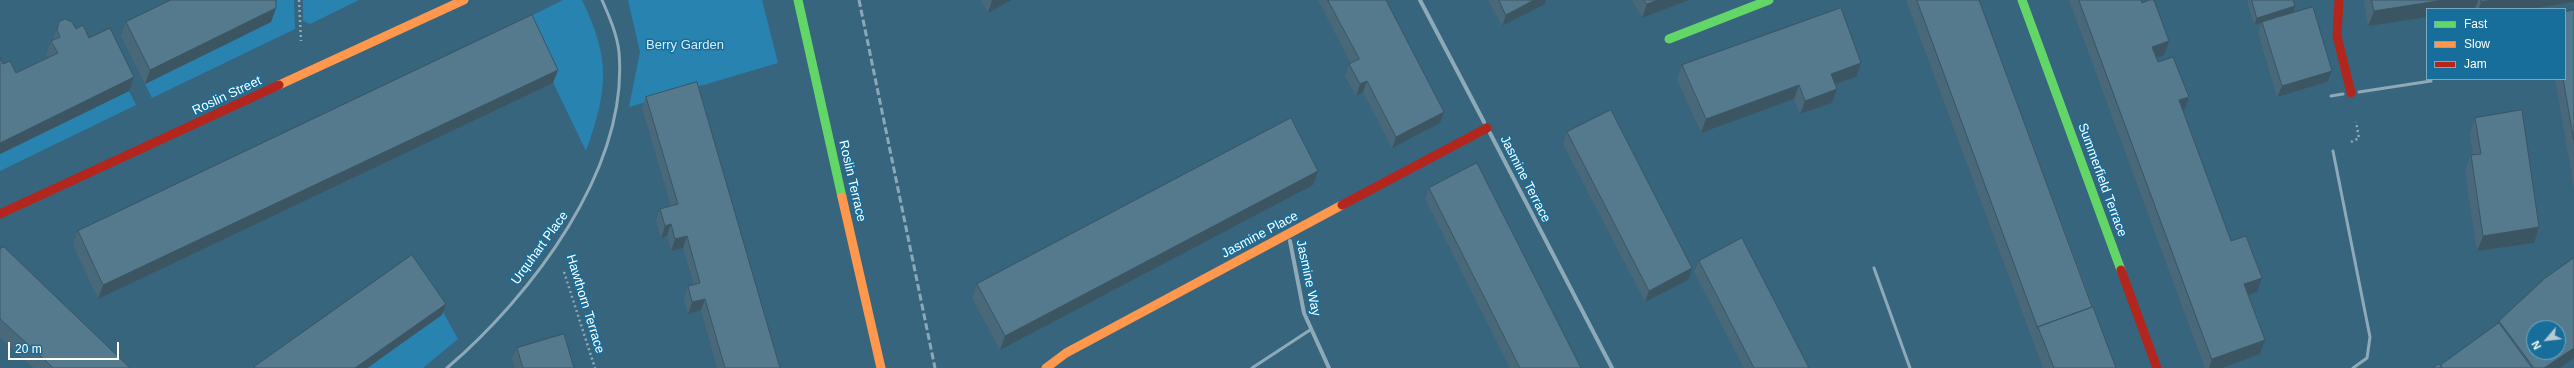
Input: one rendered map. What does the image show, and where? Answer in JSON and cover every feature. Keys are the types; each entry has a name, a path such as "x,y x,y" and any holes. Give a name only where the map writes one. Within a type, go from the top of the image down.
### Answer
{"street":[{"name":"Roslin Street","path":"0,214 464,0"},
{"name":"Roslin Terrace","path":"798,0 881,368"},
{"name":"Jasmine Terrace","path":"1420,0 1612,368"},
{"path":"1668,39 1769,0"},
{"name":"Summerfield Terrace","path":"2022,0 2157,368"},
{"path":"2339,0 2337,36 2351,93"},
{"name":"Jasmine Place","path":"1046,368 1066,353 1487,128"},
{"name":"Jasmine Way","path":"1289,235 1304,313 1310,330 1329,368"}],"lane":[{"name":"Urquhart Place","path":"446,368 499,316 556,246 575,218 592,185 604,150 613,115 620,76 619,50 611,19 602,0"},
{"path":"2331,96 2431,81"},
{"path":"2333,151 2370,337 2367,358 2353,368"},
{"path":"1874,268 1910,368"},
{"path":"1252,368 1310,330"}],"path":[{"path":"299,0 302,76"},
{"path":"2333,151 2359,138 2351,93"},
{"name":"Hawthorn Terrace","path":"556,246 594,368"}],"green space":[{"path":"271,0 294,0 295,29 152,98 145,84 271,22"},
{"path":"303,0 359,0 310,24 303,21"},
{"path":"563,0 582,0 598,40 602,58 603,75 599,110 586,151 523,20"},
{"name":"Berry Garden","path":"628,0 762,0 778,63 629,107 640,52"},
{"path":"129,91 136,105 0,171 0,154"},
{"path":"443,312 458,339 423,368 368,368"}],"building":[{"path":"171,0 276,0 276,8 150,70 126,22"},
{"path":"1328,0 1386,0 1444,112 1396,137 1367,81 1360,84 1349,64 1359,59"},
{"path":"1499,0 1534,0 1506,15"},
{"path":"1644,0 1658,0 1647,4"},
{"path":"1917,0 1979,0 2092,307 2038,328"},
{"path":"2079,0 2141,0 2142,3 2149,0 2154,0 2169,41 2152,47 2158,62 2173,57 2189,97 2179,100 2231,241 2246,236 2262,278 2244,284 2265,340 2212,359"},
{"path":"2252,0 2293,0 2295,6 2257,18"},
{"path":"2372,0 2444,0 2374,11"},
{"path":"2481,0 2494,0 2481,2"},
{"path":"2313,7 2332,71 2282,86 2262,22"},
{"path":"1841,8 1861,63 1831,74 1837,89 1805,101 1799,85 1706,119 1682,65"},
{"path":"2574,10 2574,141 2563,80 2566,80 2566,12"},
{"path":"532,15 558,70 103,285 78,231"},
{"path":"65,19 72,22 76,29 83,25 89,38 110,28 134,77 0,143 0,57 3,64 10,61 16,73 58,53 51,41 60,37 57,30 59,22"},
{"path":"697,82 780,368 725,368 705,299 692,302 688,286 700,283 687,236 675,239 671,224 665,226 660,209 678,204 646,97"},
{"path":"1611,110 1692,268 1649,291 1567,132"},
{"path":"2522,110 2539,227 2483,236 2471,155 2481,154 2475,118"},
{"path":"1291,118 1318,171 1005,336 977,284"},
{"path":"1477,163 1581,368 1520,368 1429,188"},
{"path":"1742,238 1809,368 1754,368 1699,261"},
{"path":"4,247 130,368 53,368 0,319 0,249"},
{"path":"412,255 446,304 355,368 254,367"},
{"path":"2574,258 2574,348 2566,353 2566,320 2526,320 2526,357 2499,321 2544,279"},
{"path":"2093,307 2116,368 2054,368 2038,327"},
{"path":"2499,323 2532,368 2442,368 2441,365"},
{"path":"564,334 574,368 523,368 517,348"},
{"path":"2528,360 2556,360 2544,368 2534,368"},
{"path":"2439,364 2442,368 2433,368"}],"railway":[{"path":"859,0 935,368"}],"traffic: fast":[{"path":"798,0 842,197"},
{"path":"1669,39 1769,0"},
{"path":"2022,0 2121,270"}],"traffic: slow":[{"path":"279,85 464,0"},
{"path":"842,197 881,368"},
{"path":"1046,368 1066,353 1342,205"}],"traffic: jam":[{"path":"2339,0 2337,36 2351,93"},
{"path":"0,214 279,85"},
{"path":"1342,205 1487,128"},
{"path":"2121,270 2157,368"}]}
